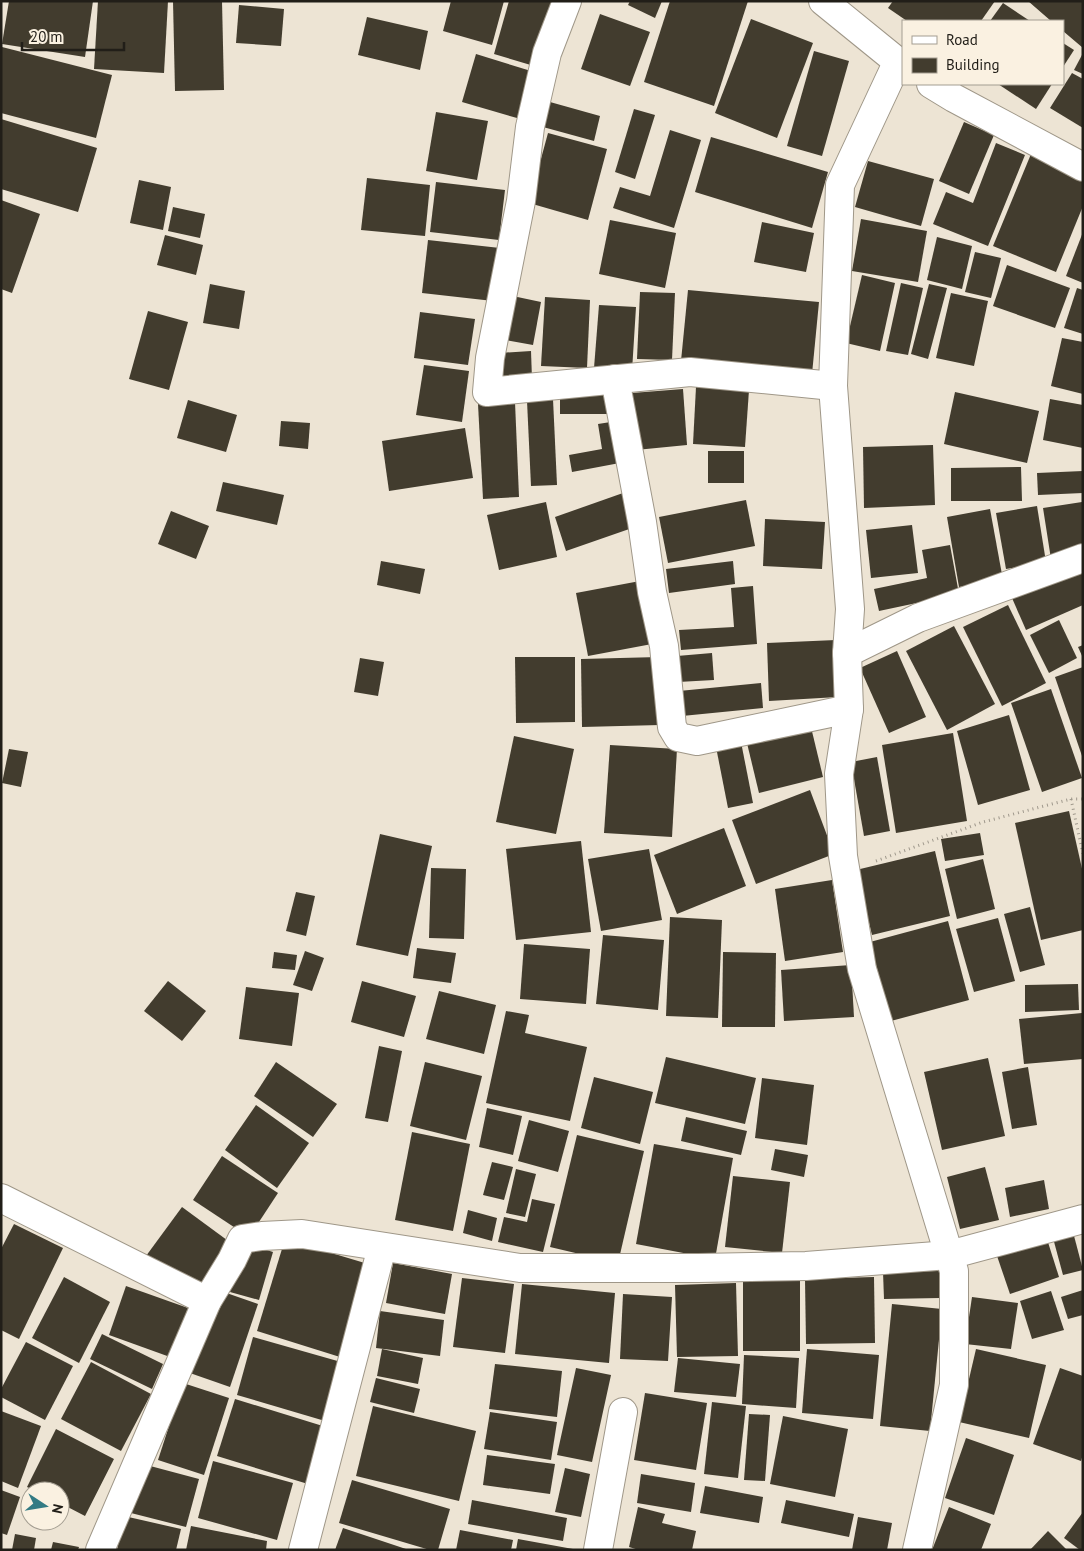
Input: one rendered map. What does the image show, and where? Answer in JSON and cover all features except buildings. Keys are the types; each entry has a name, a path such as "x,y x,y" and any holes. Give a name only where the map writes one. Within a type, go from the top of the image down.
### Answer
{"street":[{"path":"567,1 547,53 530,127 521,201 490,358 487,392 690,372 833,386"},
{"path":"823,1 900,65 840,185 833,386 850,609 847,653 849,709 839,774 843,856 862,969 954,1270 954,1385 917,1550"},
{"path":"933,85 1083,167"},
{"path":"615,379 642,522 652,592 664,646 672,727 678,737 697,741 849,709"},
{"path":"847,653 918,618 1083,558"},
{"path":"1,1198 206,1301"},
{"path":"100,1550 206,1301 232,1260 242,1239 302,1234 520,1268 806,1266 949,1255 1083,1219"},
{"path":"303,1550 382,1247"},
{"path":"598,1550 623,1412"}],"path":[{"path":"1071,799 1083,854"},
{"path":"846,872 983,822 1071,799 1083,800"}]}
